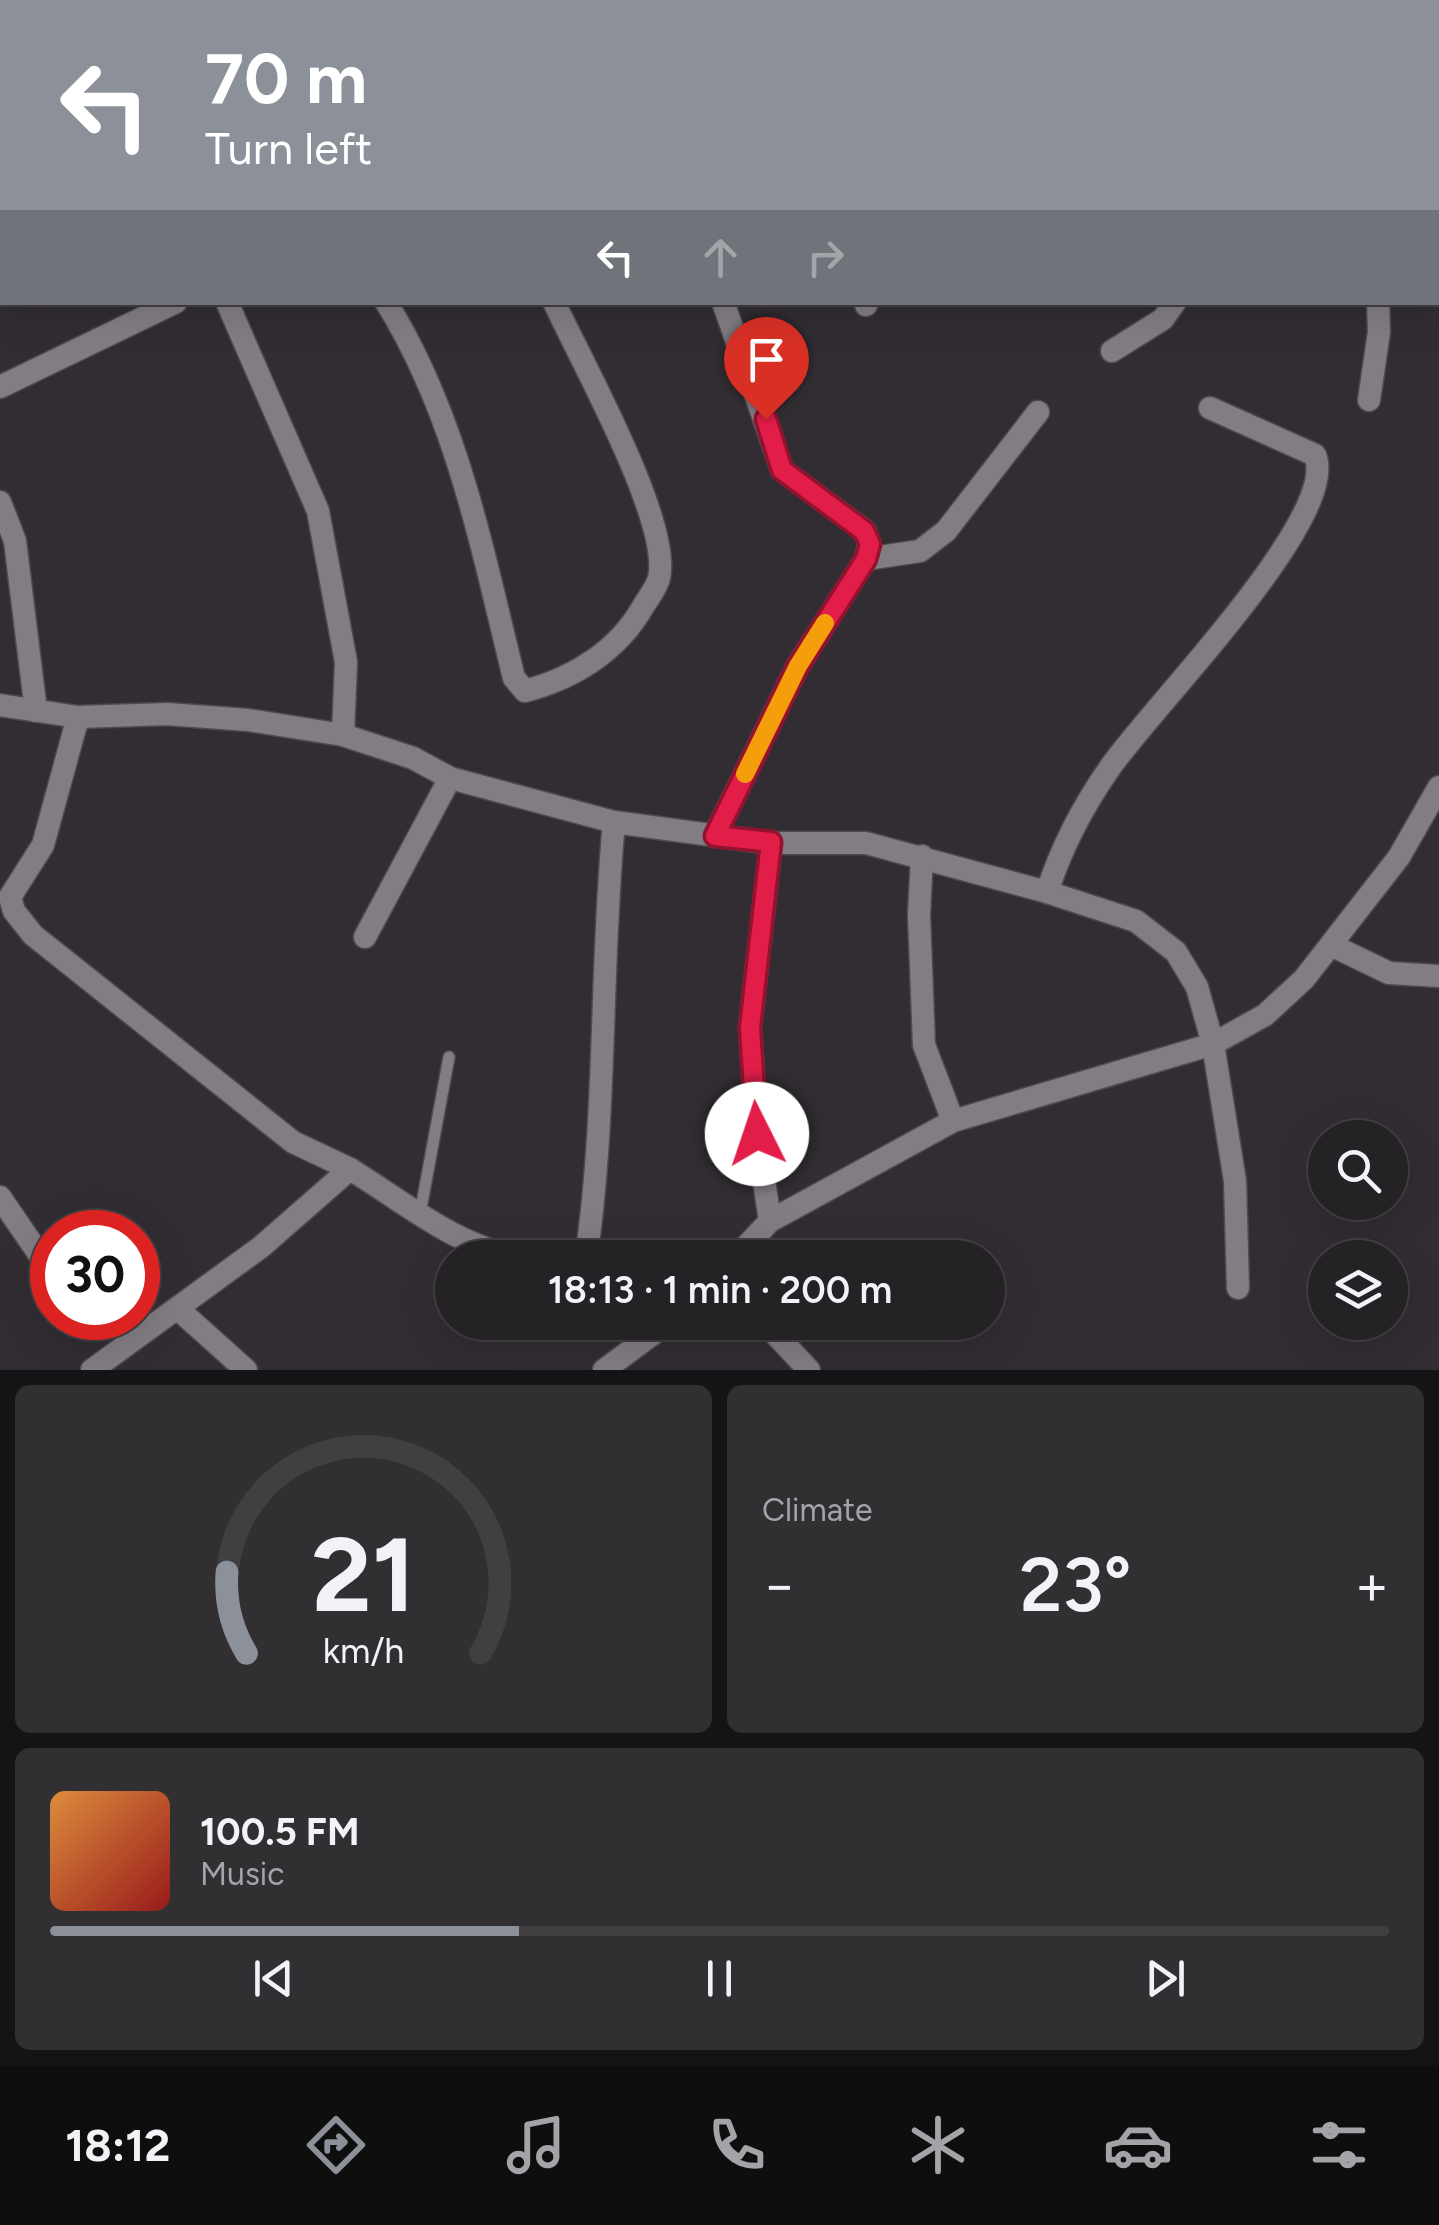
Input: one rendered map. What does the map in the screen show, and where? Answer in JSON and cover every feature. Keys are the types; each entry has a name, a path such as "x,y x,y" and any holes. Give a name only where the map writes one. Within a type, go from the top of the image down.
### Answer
{"street":[{"path":"0,387 170,305"},
{"path":"229,305 318,511 346,662 343,735"},
{"path":"388,305 417,352 468,488 514,678 525,690 604,655 629,632 659,578 656,534 630,464 555,305"},
{"path":"715,836 798,666 866,559 870,544 864,531 782,470 725,305"},
{"path":"1112,351 1163,319 1173,305"},
{"path":"1369,400 1379,332 1378,305"},
{"path":"1047,892 1066,836 1111,765 1255,593 1312,498 1320,467 1316,455 1210,408"},
{"path":"866,559 920,551 946,531 1038,412"},
{"path":"0,502 15,541 36,711"},
{"path":"0,705 78,717 167,714 248,720 343,735 413,758 450,778 614,822 771,842 866,843 1047,892 1136,922 1176,952 1197,986 1213,1044 1234,1181 1238,1288"},
{"path":"78,717 44,844 5,898 14,912 33,935 293,1142 350,1169 419,1218 462,1240"},
{"path":"365,937 450,778"},
{"path":"752,1240 770,1221 952,1121 1213,1044 1265,1015 1331,946 1399,857 1439,788"},
{"path":"589,1240 597,1185 604,934 614,822"},
{"path":"770,1221 757,1134 750,1028 771,842"},
{"path":"922,856 919,915 924,1045 952,1121"},
{"path":"1331,946 1389,974 1439,976"},
{"path":"92,1370 261,1247 350,1169"},
{"path":"0,1197 30,1240"},
{"path":"178,1309 246,1370"},
{"path":"604,1370 645,1340"},
{"path":"780,1340 808,1370"}],"lane":[{"path":"419,1218 449,1057"}],"slow traffic":[{"path":"745,774 798,666 825,623"}],"route":[{"path":"757,1134 750,1028 771,842 715,836 798,666 866,559 870,544 864,531 849,518 798,486 782,470 766,419"}]}
